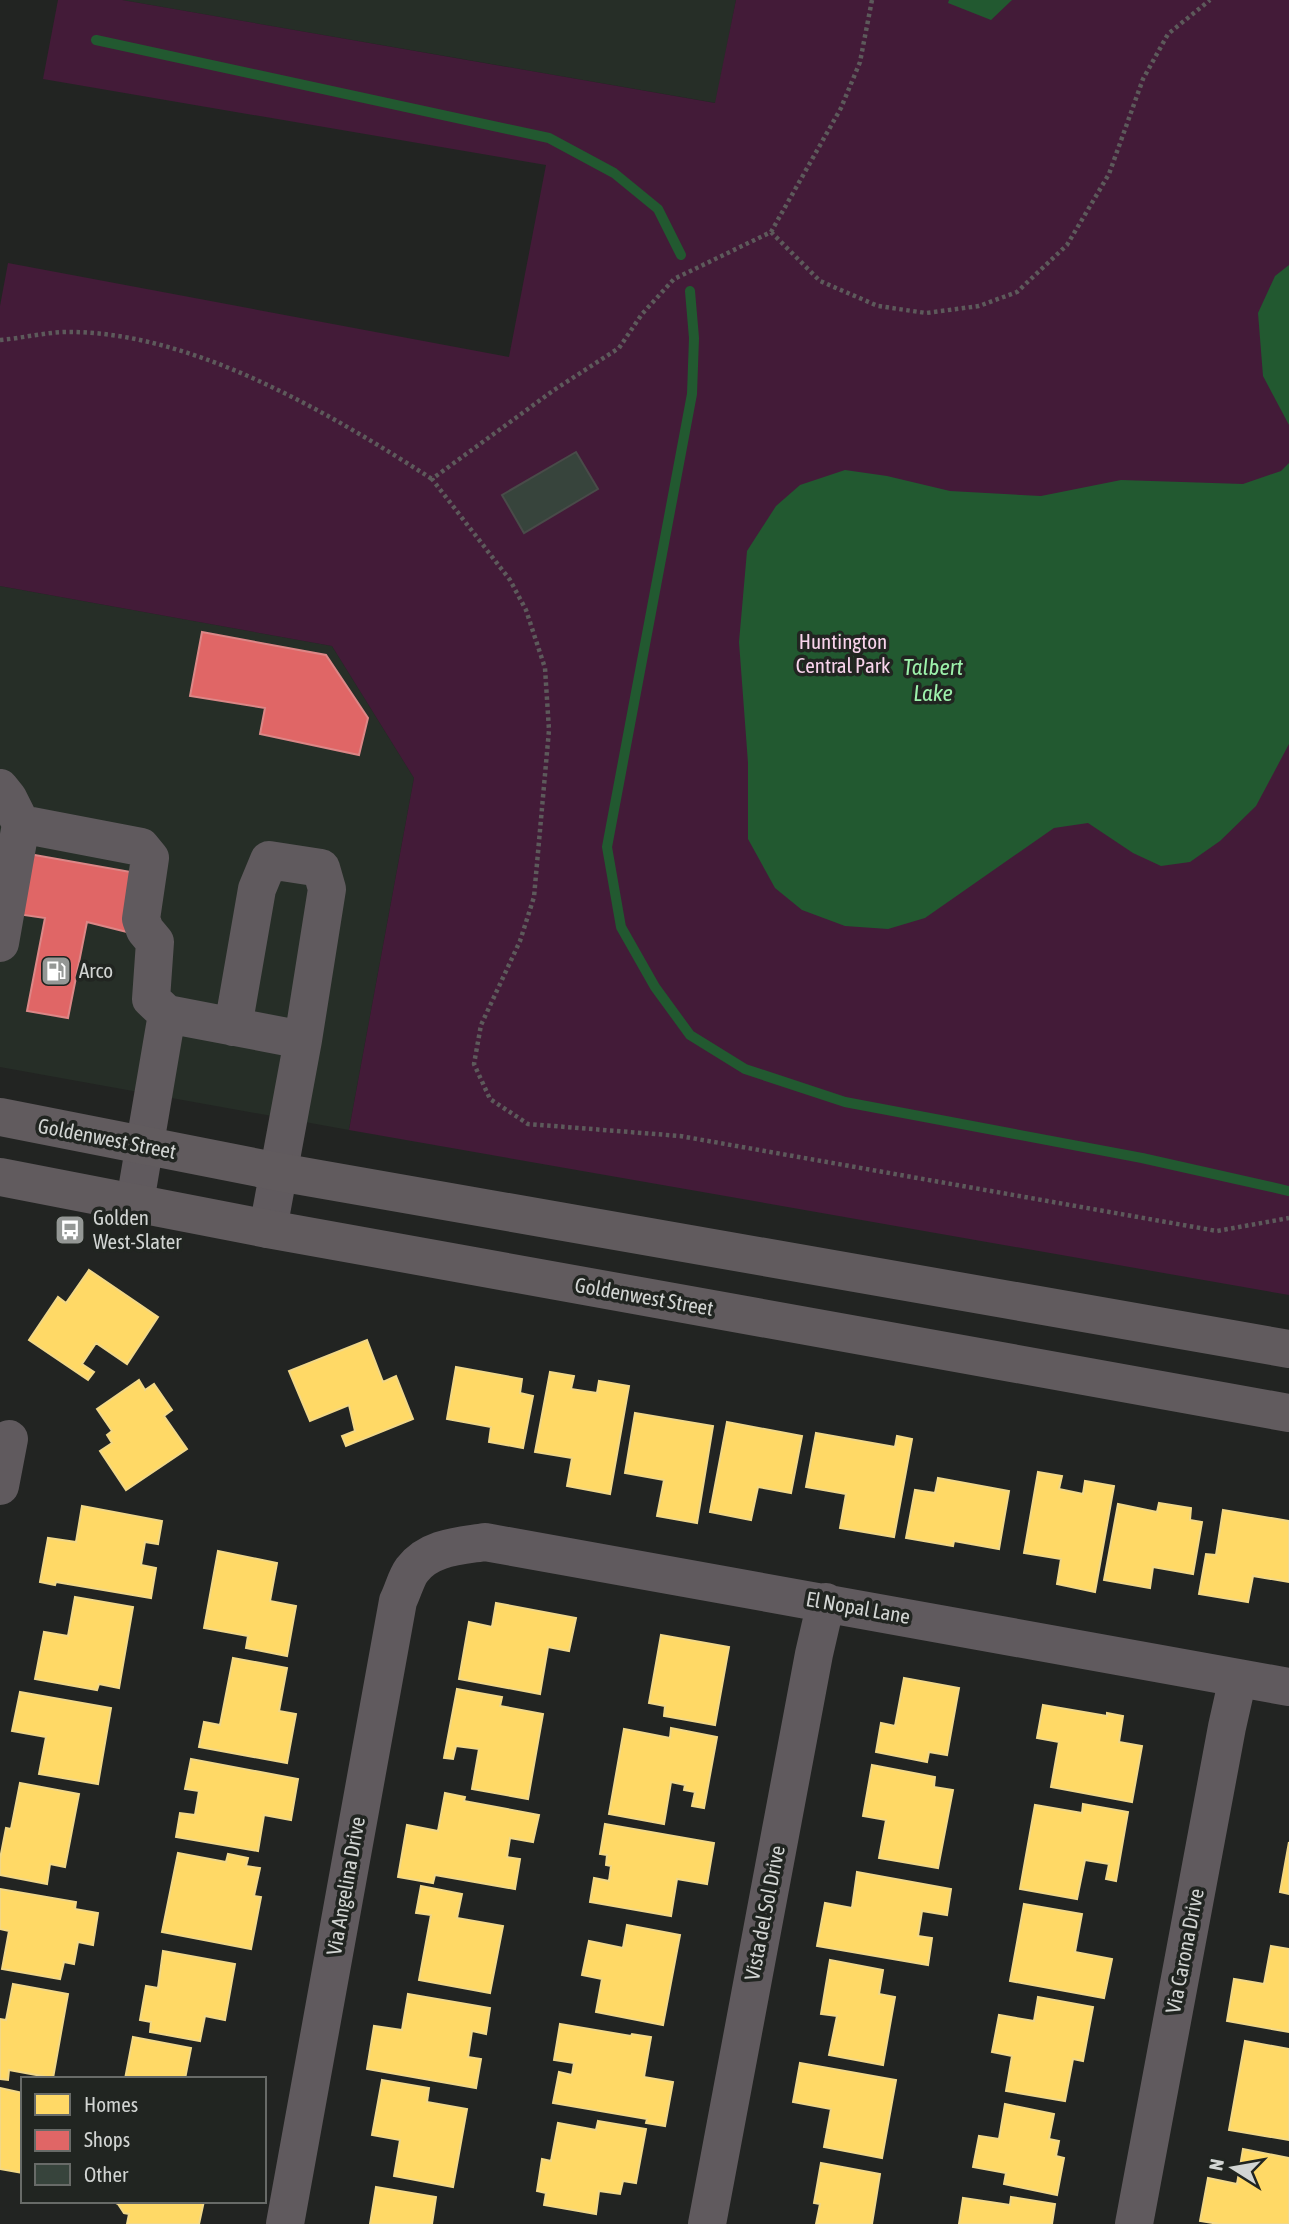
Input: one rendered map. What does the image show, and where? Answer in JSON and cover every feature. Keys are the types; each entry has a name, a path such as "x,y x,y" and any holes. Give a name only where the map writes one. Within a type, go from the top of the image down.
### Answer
{"main road":[{"name":"Goldenwest Street","path":"0,1118 279,1172 1289,1349"},
{"name":"Goldenwest Street","path":"0,1177 268,1229 1289,1413"}],"street":[{"path":"0,788 21,824 0,943"},
{"path":"21,824 141,848 150,858 141,919 145,930 155,942 150,999 167,1014 303,1040"},
{"path":"233,1027 257,888 269,860 321,867 327,889 303,1040 268,1229"},
{"path":"135,1202 167,1014"},
{"path":"0,1486 9,1439"},
{"name":"El Nopal Lane","path":"427,1556 450,1547 485,1542 1289,1687"},
{"name":"Via Angelina Drive","path":"285,2224 398,1601 412,1570 427,1556"},
{"name":"Vista del Sol Drive","path":"707,2224 826,1602"},
{"name":"Via Carona Drive","path":"1134,2224 1238,1678"}],"path":[{"path":"432,479 554,390 619,348 642,314 674,279 771,232 841,108 860,62 872,0"},
{"path":"771,232 820,281 878,306 926,313 979,306 1017,292 1067,244 1110,174 1143,79 1168,34 1210,0"},
{"path":"0,340 73,331 139,340 219,364 275,389 379,445 432,479 510,580 526,610 545,667 549,730 534,897 520,941 481,1025 474,1064 490,1099 528,1124 680,1136 1217,1231 1289,1217"}],"shaded area":[{"path":"122,0 736,0 716,103"},
{"path":"0,586 332,646 414,778 349,1130 0,1067"}],"green space":[{"name":"Huntington Central Park","path":"58,0 122,0 715,103 736,0 1289,0 1289,1295 349,1130 414,778 332,646 0,586 0,306 8,263 509,357 546,165 43,79"}],"water":[{"path":"949,0 1012,0 991,20 948,3"},
{"path":"1289,265 1289,425 1263,376 1258,313 1275,276"},
{"name":"Talbert Lake","path":"1289,463 1289,744 1256,806 1220,841 1190,862 1161,866 1133,853 1088,823 1054,828 925,918 888,929 845,926 802,910 775,888 748,839 748,763 739,642 747,551 776,506 800,485 845,470 887,476 950,491 1041,496 1121,480 1243,484 1281,471"}],"building: Homes":[{"path":"89,1270 158,1317 127,1364 96,1343 82,1364 94,1372 88,1380 29,1340 58,1297 66,1303"},
{"path":"367,1340 383,1382 396,1376 413,1419 346,1446 342,1436 355,1431 349,1405 310,1421 289,1371"},
{"path":"456,1367 522,1379 520,1393 533,1396 523,1448 489,1442 491,1427 447,1419"},
{"path":"550,1372 574,1376 571,1389 597,1393 599,1381 629,1386 610,1494 567,1486 572,1458 535,1452"},
{"path":"139,1380 145,1390 154,1384 172,1410 164,1416 187,1449 126,1490 100,1451 112,1443 107,1435 112,1431 97,1409"},
{"path":"635,1413 713,1426 697,1523 657,1516 664,1480 625,1473"},
{"path":"727,1422 802,1436 791,1493 758,1487 751,1520 710,1512"},
{"path":"816,1433 895,1447 897,1436 912,1439 894,1537 840,1528 846,1494 806,1487"},
{"path":"1038,1472 1062,1476 1059,1489 1083,1494 1085,1481 1114,1486 1095,1592 1057,1584 1061,1559 1024,1553"},
{"path":"938,1478 1009,1491 999,1549 954,1541 953,1546 906,1538 915,1490 935,1493"},
{"path":"1159,1503 1191,1508 1190,1520 1202,1522 1193,1574 1153,1567 1150,1588 1104,1580 1118,1504 1157,1512"},
{"path":"82,1506 162,1521 158,1544 145,1542 141,1565 156,1568 151,1598 56,1582 55,1585 40,1582 48,1538 76,1542"},
{"path":"1223,1510 1289,1521 1289,1582 1253,1576 1248,1602 1199,1594 1206,1554 1216,1555"},
{"path":"218,1551 277,1563 270,1601 296,1606 287,1656 246,1648 248,1636 204,1628"},
{"path":"75,1597 133,1607 119,1688 99,1684 97,1690 35,1679 44,1632 68,1636"},
{"path":"496,1603 576,1618 569,1651 548,1647 540,1694 459,1679 469,1622 492,1627"},
{"path":"661,1635 729,1647 715,1725 664,1716 665,1706 649,1703"},
{"path":"233,1658 287,1668 279,1711 296,1714 287,1763 199,1747 204,1722 220,1725"},
{"path":"904,1678 959,1688 947,1755 929,1752 927,1762 876,1752 881,1723 895,1726"},
{"path":"457,1689 502,1697 500,1706 543,1714 528,1799 472,1789 479,1749 456,1746 453,1759 444,1758"},
{"path":"20,1692 111,1708 98,1784 39,1774 46,1737 12,1731"},
{"path":"1043,1705 1107,1716 1107,1713 1123,1716 1119,1742 1142,1746 1132,1802 1051,1787 1059,1742 1037,1738"},
{"path":"671,1728 717,1737 704,1808 692,1806 695,1792 684,1790 685,1785 671,1782 664,1824 609,1814 624,1729 670,1738"},
{"path":"191,1759 298,1779 291,1820 264,1815 258,1851 176,1837 180,1813 195,1815 199,1791 185,1789"},
{"path":"872,1765 935,1777 934,1787 953,1790 938,1868 879,1858 886,1820 863,1816"},
{"path":"20,1783 79,1794 65,1867 50,1864 47,1884 0,1875 6,1828 11,1829"},
{"path":"445,1793 465,1797 464,1801 539,1815 533,1842 510,1838 507,1857 520,1859 515,1889 435,1875 433,1883 398,1877 407,1825 438,1831"},
{"path":"1083,1804 1128,1812 1116,1881 1106,1879 1109,1864 1085,1860 1077,1899 1020,1889 1035,1805 1082,1813"},
{"path":"605,1824 714,1843 707,1884 677,1879 671,1916 590,1902 594,1878 609,1881 611,1866 606,1865 607,1855 600,1854"},
{"path":"1289,1842 1289,1894 1280,1892"},
{"path":"178,1853 226,1862 228,1854 248,1858 246,1866 260,1868 254,1896 261,1897 251,1949 162,1932"},
{"path":"857,1872 951,1889 947,1915 922,1911 918,1936 932,1938 928,1965 817,1946 825,1903 852,1908"},
{"path":"421,1886 462,1894 457,1918 503,1926 490,1993 419,1980 431,1915 416,1913"},
{"path":"0,1889 76,1902 75,1909 98,1913 93,1945 78,1942 74,1964 64,1962 60,1979 2,1969 9,1931 0,1929"},
{"path":"1024,1904 1082,1914 1075,1952 1112,1959 1104,1998 1010,1981"},
{"path":"627,1925 680,1935 663,2025 596,2012 602,1979 582,1975 589,1941 623,1948"},
{"path":"1271,1946 1289,1949 1289,2032 1227,2021 1234,1979 1264,1984"},
{"path":"163,1951 235,1964 225,2020 205,2016 200,2041 150,2032 151,2022 140,2020 146,1986 158,1988"},
{"path":"830,1960 883,1970 879,1994 895,1997 883,2065 829,2055 837,2016 821,2014"},
{"path":"13,1984 68,1994 53,2077 9,2070 8,2080 0,2079 0,2019 6,2020"},
{"path":"408,1994 490,2008 486,2034 472,2031 468,2057 481,2059 476,2088 367,2069 374,2026 402,2030"},
{"path":"1038,1997 1093,2007 1083,2061 1073,2059 1065,2101 1006,2091 1012,2056 992,2052 999,2015 1034,2021"},
{"path":"560,2024 651,2037 644,2077 673,2082 665,2126 646,2123 647,2119 553,2103 559,2072 572,2075 574,2063 554,2060"},
{"path":"133,2037 191,2048 185,2077 125,2077"},
{"path":"1245,2041 1289,2049 1289,2140 1229,2130"},
{"path":"800,2063 896,2080 882,2158 824,2147 831,2109 793,2102"},
{"path":"382,2080 429,2088 427,2102 467,2109 453,2187 394,2176 400,2140 372,2135"},
{"path":"0,2088 21,2093 21,2173 0,2169"},
{"path":"1005,2104 1054,2114 1049,2139 1059,2141 1056,2156 1064,2158 1057,2195 1004,2184 1006,2173 973,2167 979,2136 999,2139"},
{"path":"598,2121 646,2129 636,2183 623,2181 620,2194 599,2191 596,2214 544,2205 546,2193 537,2191 542,2159 551,2161 558,2123 596,2130"},
{"path":"1243,2149 1289,2158 1289,2224 1219,2224 1200,2221 1208,2178 1237,2184"},
{"path":"821,2163 880,2174 872,2224 816,2224 820,2204 814,2203"},
{"path":"376,2187 436,2197 432,2224 370,2224"},
{"path":"1011,2197 1055,2204 1052,2224 959,2224 963,2198 1010,2205"},
{"path":"116,2203 204,2203 199,2224 127,2224 129,2214 124,2213"}],"building: Shops":[{"path":"202,632 326,655 368,718 359,755 260,734 265,708 190,696"},
{"name":"Arco","path":"29,854 142,874 127,932 87,922 68,1018 27,1011 45,918 17,914"}],"building: Other":[{"path":"576,452 598,489 524,533 502,495"}],"waterway":[{"path":"96,40 549,138 614,173 658,209 681,255"},
{"path":"690,291 694,338 692,394 607,847 621,927 655,987 690,1035 745,1069 845,1102 1142,1158 1289,1191"}],"place":[{"name":"Arco","path":"56,971"},
{"name":"Golden West-Slater","path":"70,1230"}]}
